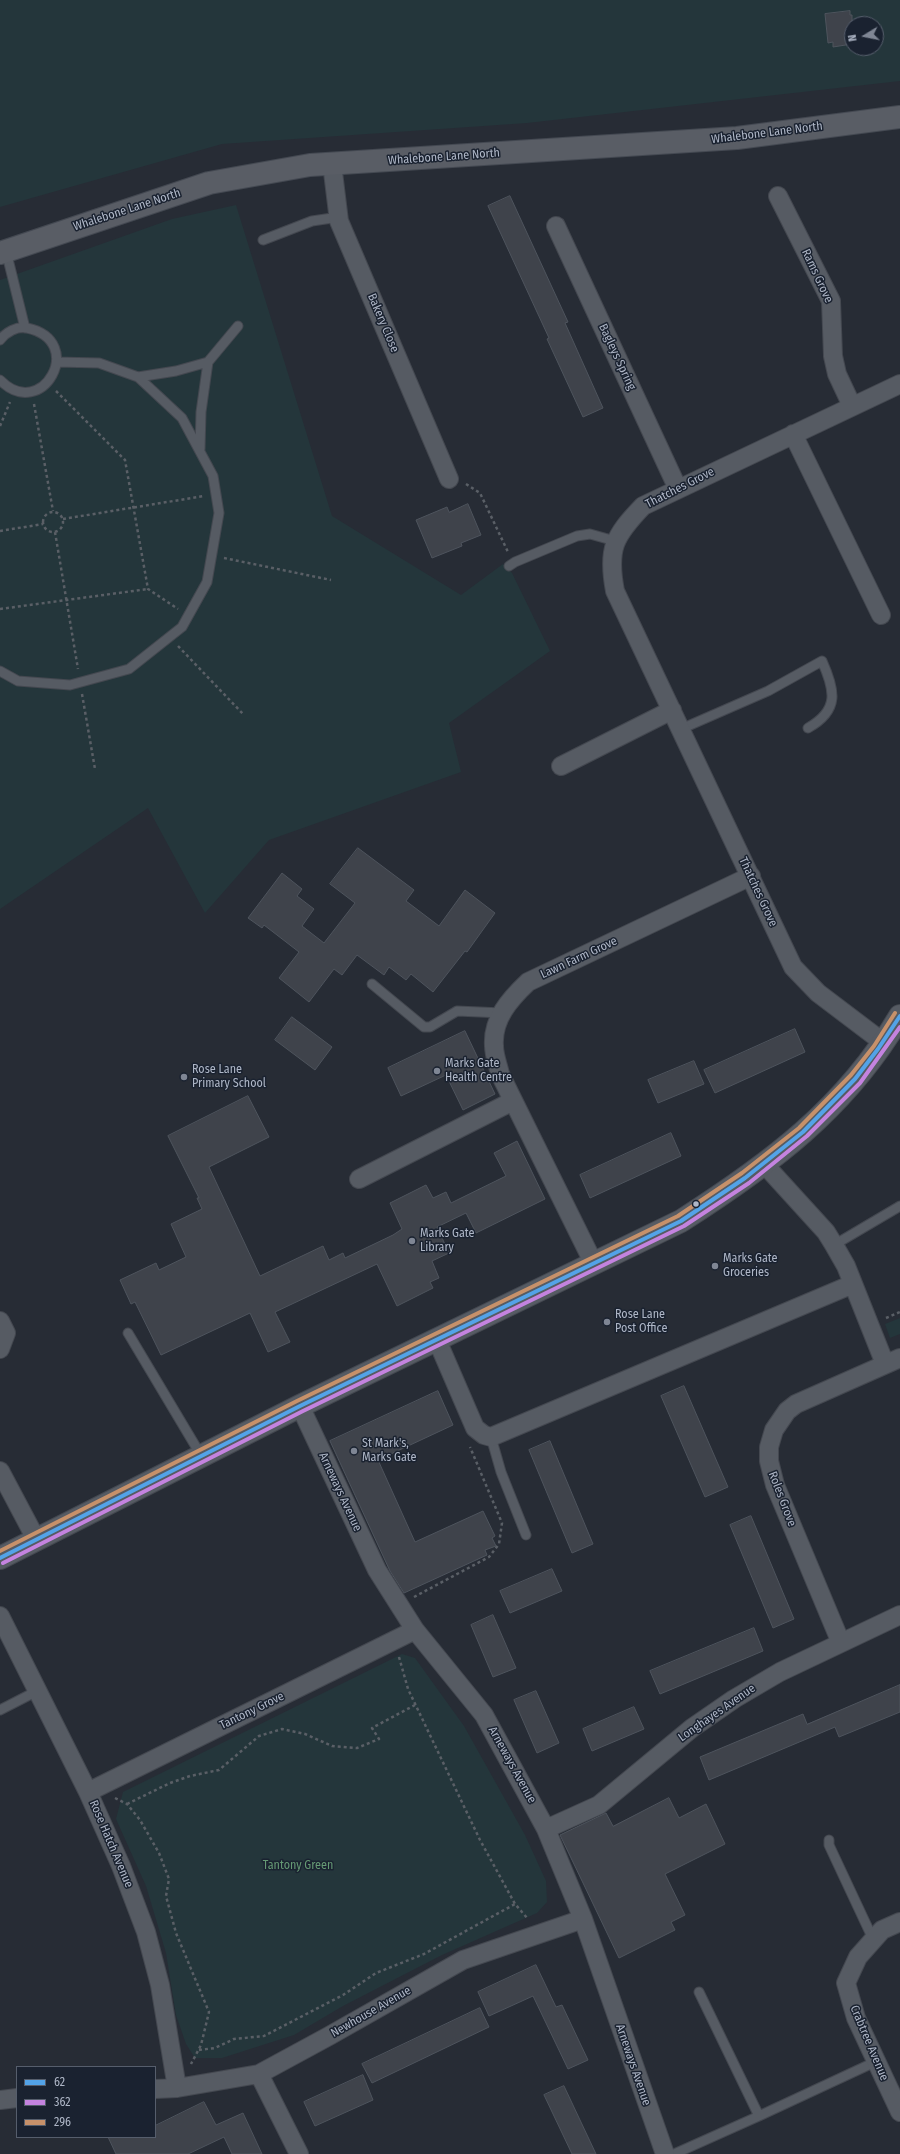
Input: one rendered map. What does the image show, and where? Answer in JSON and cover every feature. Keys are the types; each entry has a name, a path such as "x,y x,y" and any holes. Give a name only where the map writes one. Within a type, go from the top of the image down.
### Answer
{"main road":[{"name":"Whalebone Lane North","path":"3,252 209,183 310,165 737,138 900,117"}],"street":[{"name":"Bakery Close","path":"332,164 339,217 455,479"},
{"name":"Rams Grove","path":"778,196 831,301 833,356 837,374 852,406"},
{"name":"Bagleys Spring","path":"556,226 678,488"},
{"name":"Thatches Grove","path":"884,1043 818,993 794,967 615,591 611,571 612,554 615,541 629,521 643,506 678,488 900,384"},
{"path":"793,434 881,615"},
{"path":"561,766 672,710"},
{"name":"Lawn Farm Grove","path":"594,1264 500,1074 494,1046 498,1019 510,999 528,982 750,876"},
{"path":"0,1558 202,1457 300,1406 681,1221 765,1165 801,1136 840,1096 884,1043 900,1016"},
{"path":"359,1179 513,1101"},
{"name":"Roles Grove","path":"765,1165 826,1232 893,1361 796,1404 779,1420 769,1447 769,1461 775,1485 841,1643"},
{"path":"437,1340 475,1428 484,1435 491,1437 853,1284"},
{"path":"0,1321 6,1333 0,1349"},
{"name":"Arneways Avenue","path":"300,1406 377,1570 415,1630 484,1715 546,1829 583,1919 665,2154"},
{"path":"0,1471 36,1539"},
{"name":"Longhayes Avenue","path":"546,1829 599,1805 692,1728 734,1699 780,1672 900,1615"},
{"name":"Rose Hatch Avenue","path":"0,1616 92,1790 146,1932 160,1986 177,2088"},
{"name":"Tantony Grove","path":"92,1790 415,1630"},
{"name":"Newhouse Avenue","path":"156,2089 177,2088 259,2074 463,1960 583,1919"},
{"name":"Crabtree Avenue","path":"900,1922 882,1930 858,1957 846,1983 856,2018 900,2112"},
{"path":"259,2074 299,2154"},
{"path":"0,2100 16,2098"}],"lane":[{"path":"263,240 312,221 339,217"},
{"path":"3,252 25,328"},
{"path":"200,450 201,412 208,362 238,326"},
{"path":"0,340 7,333 25,328 40,332 49,339 55,348 57,362 54,373 48,383 39,389 26,392 14,391 0,380"},
{"path":"0,671 18,681 70,685 128,669 182,626 207,582 219,513 213,476 182,418 138,377 98,364 57,362"},
{"path":"138,377 176,371 208,362"},
{"path":"512,564 577,536 590,534 615,541"},
{"path":"681,729 768,691 822,660 832,683 833,696 828,712 820,721 808,728"},
{"path":"372,984 424,1027 430,1028 457,1011 502,1013"},
{"path":"834,1245 900,1206"},
{"path":"128,1333 202,1457"},
{"path":"491,1437 501,1472 526,1535"},
{"path":"0,1710 39,1690"},
{"path":"829,1840 829,1845 874,1939"},
{"path":"699,1992 759,2116"},
{"path":"674,2154 876,2062"}],"path":[{"path":"48,383 125,460 148,589"},
{"path":"0,426 14,391"},
{"path":"31,391 53,511"},
{"path":"455,479 480,493 512,564"},
{"path":"63,519 216,494"},
{"path":"53,511 59,513 63,519 62,528 55,532 48,531 43,524 46,514 53,511"},
{"path":"0,531 43,524"},
{"path":"55,532 95,768"},
{"path":"211,555 331,580"},
{"path":"0,609 148,589 188,616"},
{"path":"170,636 244,715"},
{"path":"400,1605 489,1557 499,1544 502,1523 468,1444"},
{"path":"395,1640 408,1689 415,1705 480,1840 515,1904 527,1918 536,1935"},
{"path":"127,1804 170,1782 219,1770 259,1736 282,1729 305,1734 332,1746 356,1748 379,1739 372,1728 415,1705"},
{"path":"92,1790 127,1804 140,1820 159,1853 169,1879 166,1896 176,1933 209,2012 199,2050 177,2088"},
{"path":"199,2050 215,2048 234,2039 264,2036 344,1995 376,1973 424,1954 515,1904"}],"green space":[{"path":"0,0 900,0 900,81 527,123 222,144 0,207"},
{"path":"236,205 332,516 461,595 503,564 512,573 550,651 449,723 461,772 269,840 205,913 148,808 0,909 0,280 172,219"},
{"path":"900,1318 900,1334 890,1338 885,1324"},
{"name":"Tantony Green","path":"402,1654 415,1658 464,1726 525,1835 546,1881 547,1902 537,1913 442,1955 343,2006 294,2035 222,2058 195,2058 186,2044 176,2015 166,1953 146,1886 116,1819 123,1792"}],"building":[{"path":"850,11 850,15 852,16 844,16 844,45 833,47 833,42 828,43 825,14"},
{"path":"510,196 568,322 565,323 603,408 583,417 547,339 549,338 488,206"},
{"path":"468,504 481,535 461,543 462,546 432,558 416,520 447,507 449,512"},
{"path":"358,848 414,890 406,901 439,926 465,890 495,913 467,952 465,951 433,992 411,974 406,980 389,967 384,975 357,955 342,975 334,969 309,1002 279,978 299,952 264,925 262,928 248,918 282,873 302,889 297,896 314,909 302,926 324,943 355,903 330,884"},
{"path":"292,1017 332,1047 315,1070 275,1040"},
{"path":"795,1029 805,1052 715,1093 704,1070"},
{"name":"Marks Gate Health Centre","path":"465,1031 495,1094 463,1110 446,1075 401,1096 388,1068"},
{"path":"694,1061 704,1084 658,1103 648,1080"},
{"path":"248,1096 269,1137 209,1167 260,1276 323,1246 329,1260 343,1253 345,1258 393,1235 402,1229 390,1203 426,1185 433,1198 446,1192 451,1203 506,1176 494,1153 517,1141 545,1199 476,1233 466,1213 437,1227 449,1253 432,1261 439,1278 430,1282 433,1288 397,1306 377,1264 275,1312 290,1342 268,1352 250,1313 161,1355 135,1302 131,1304 120,1280 156,1263 159,1270 186,1257 171,1224 202,1209 197,1198 199,1198 168,1136"},
{"path":"671,1133 681,1156 590,1198 580,1175"},
{"path":"684,1386 728,1487 705,1497 661,1396"},
{"path":"438,1391 453,1425 378,1460 415,1542 483,1511 495,1536 492,1538 496,1546 485,1550 487,1555 404,1593 390,1571 330,1441"},
{"path":"550,1441 593,1544 572,1553 529,1450"},
{"path":"751,1516 794,1619 773,1628 730,1525"},
{"path":"552,1569 562,1591 510,1613 500,1591"},
{"path":"493,1615 516,1668 493,1677 471,1625"},
{"path":"754,1628 763,1651 660,1694 650,1671"},
{"path":"900,1685 900,1712 839,1737 835,1727 709,1780 700,1757 803,1714 807,1724"},
{"path":"536,1691 559,1743 537,1753 514,1700"},
{"path":"634,1707 644,1729 592,1751 583,1729"},
{"path":"669,1798 679,1818 706,1804 725,1844 665,1874 685,1915 671,1922 675,1930 619,1958 560,1835 606,1813 613,1826"},
{"path":"536,1965 556,2007 562,2005 588,2060 568,2069 533,1996 489,2016 478,1992"},
{"path":"480,2008 489,2027 372,2083 362,2064"},
{"path":"363,2075 373,2100 315,2126 304,2102"},
{"path":"564,2086 596,2154 572,2154 544,2095"},
{"path":"204,2102 216,2125 243,2113 262,2154 232,2154 224,2137 188,2154 116,2154 108,2138 156,2138 156,2126"}],"transit line":[{"name":"296","path":"0,1551 297,1401 678,1216 742,1173 799,1128 851,1075 874,1046 895,1013"},
{"name":"62","path":"0,1558 300,1406 681,1221 745,1178 803,1132 855,1079 878,1049 900,1016"},
{"name":"362","path":"3,1563 303,1411 684,1226 749,1183 807,1136 860,1083 900,1027"}],"place":[{"name":"Marks Gate Health Centre","path":"437,1071"},
{"name":"Rose Lane Primary School","path":"184,1077"},
{"name":"Marks Gate Library","path":"412,1241"},
{"name":"Marks Gate Groceries","path":"715,1266"},
{"name":"Rose Lane Post Office","path":"607,1322"},
{"name":"St Mark's, Marks Gate","path":"354,1451"}]}
